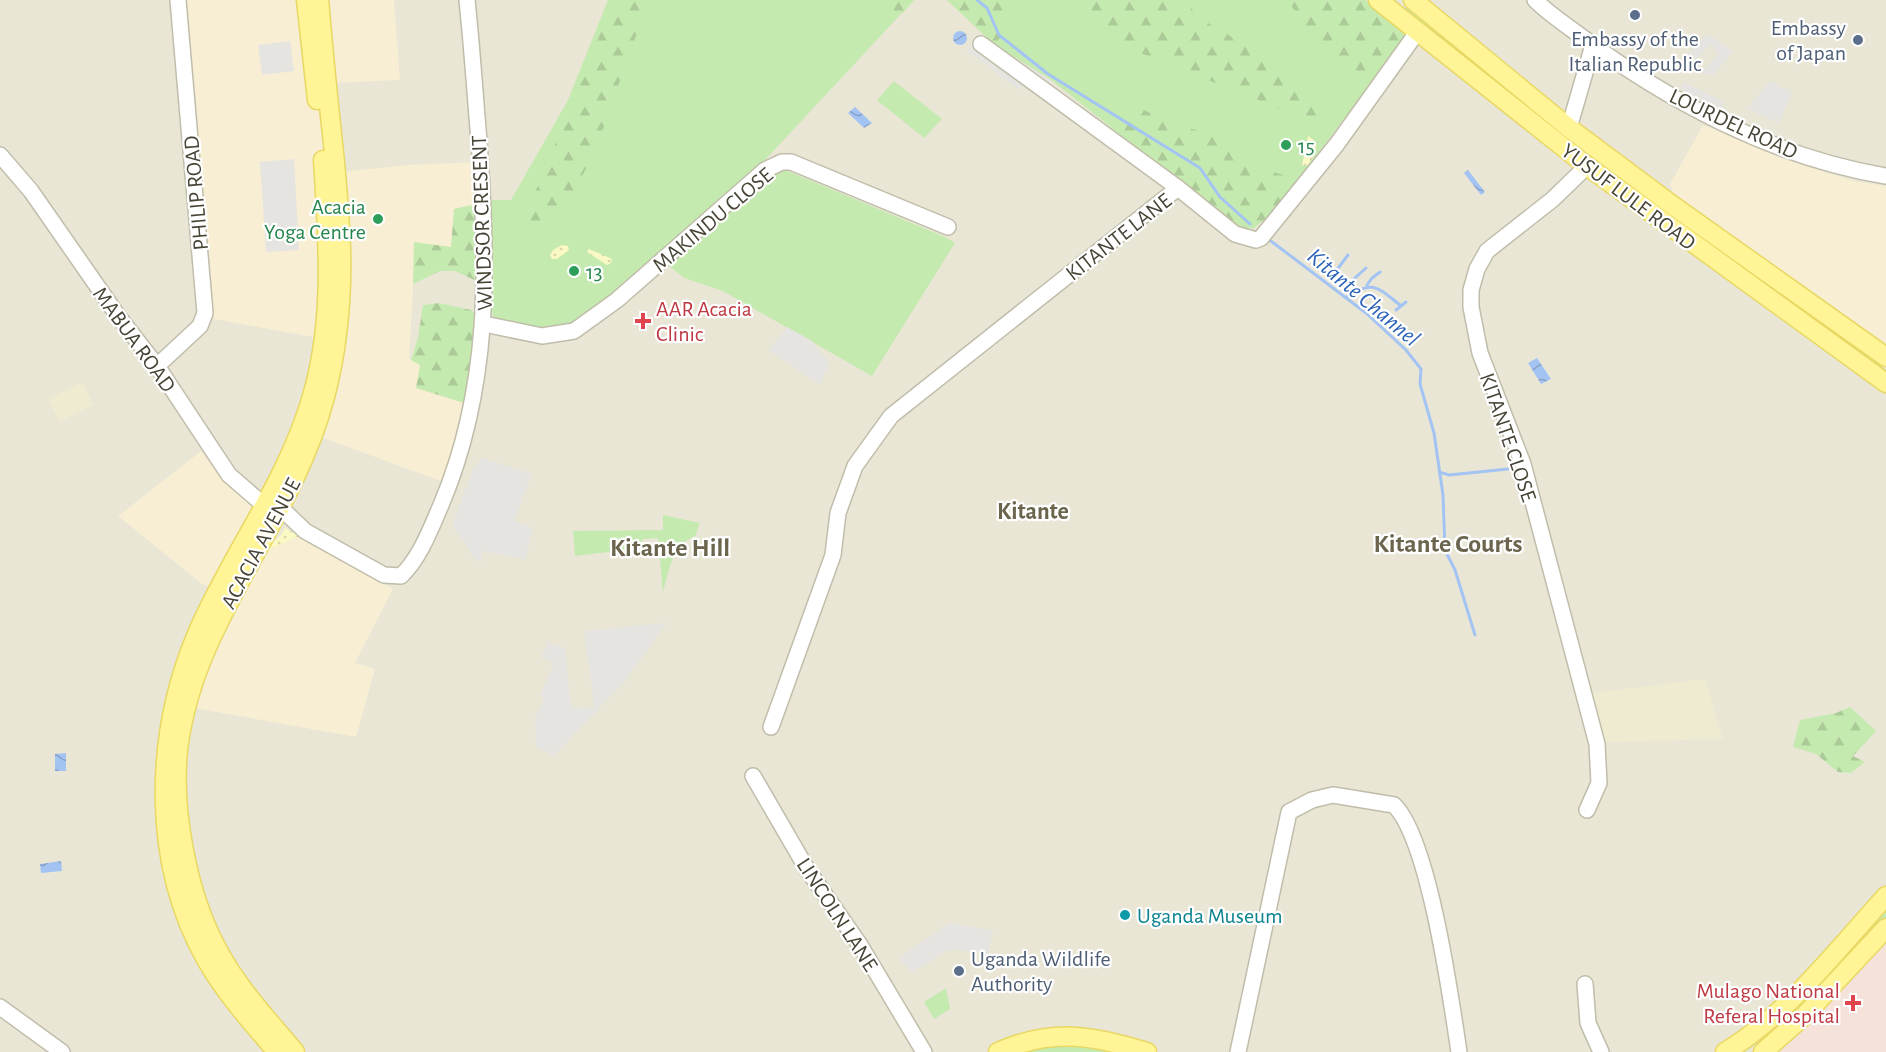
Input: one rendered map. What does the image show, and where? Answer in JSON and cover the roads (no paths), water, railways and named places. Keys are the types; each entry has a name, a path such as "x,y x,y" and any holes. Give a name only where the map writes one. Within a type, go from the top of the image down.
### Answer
{"main road":[{"name":"ACACIA AVENUE","path":"296,1052 241,987 219,954 199,910 185,856 179,793 180,736 201,662 273,507 282,472 310,403 324,336 329,250 323,163 306,0"},
{"name":"ACACIA AVENUE","path":"277,1052 230,996 198,943 185,909 172,862 165,799 167,742 175,700 197,636 315,432 339,330 343,247 319,0"},
{"name":"YUSUF LULE ROAD","path":"1378,0 1657,219 1886,383"},
{"name":"YUSUF LULE ROAD","path":"1413,0 1569,128 1668,202 1886,357"},
{"path":"1657,219 1668,202"},
{"path":"1725,1052 1748,1038 1800,990 1886,896"},
{"path":"1763,1052 1817,1003 1886,928"},
{"path":"1800,990 1817,1003"},
{"path":"998,1052 1023,1042 1067,1035 1091,1037 1147,1052"}],"street":[{"name":"PHILIP ROAD","path":"157,366 200,326 205,313 178,0"},
{"name":"WINDSOR CRESENT","path":"273,507 305,531 354,559 384,575 401,576 430,531 453,476 478,378 484,324 486,259 484,200 467,0"},
{"name":"LOURDEL ROAD","path":"1535,0 1640,78 1677,99 1757,137 1818,160 1886,176"},
{"name":"KITANTE LANE","path":"771,727 833,555 838,513 855,466 891,416 1178,188 1235,234 1256,240 1262,238 1337,144 1418,31"},
{"path":"981,44 1178,188"},
{"path":"1569,128 1593,45"},
{"name":"MABUA ROAD","path":"0,155 32,191 99,289 157,366 229,475 273,507"},
{"name":"MAKINDU CLOSE","path":"484,324 542,336 574,331 617,300 765,170 782,162 791,162 948,227"},
{"name":"KITANTE CLOSE","path":"1587,166 1553,199 1487,251 1477,269 1471,290 1471,307 1480,353 1523,464 1597,744 1599,783 1587,810"},
{"name":"LINCOLN LANE","path":"753,776 807,869 860,945 924,1052"},
{"path":"1238,1052 1288,812 1312,800 1333,795 1384,802 1394,806 1402,813 1421,862 1440,940 1459,1052"},
{"path":"1585,984 1588,1023 1601,1052"},
{"path":"0,1007 62,1052"}],"water":[{"path":"960,31 965,33 967,38 965,43 960,45 955,43 953,38 955,33"},
{"path":"855,107 872,123 864,128 848,113"},
{"path":"1468,170 1485,192 1481,195 1464,173"},
{"path":"1537,358 1551,379 1541,384 1528,363"},
{"path":"66,753 66,771 55,771 55,754"},
{"path":"61,861 62,871 41,873 40,864"}],"waterway":[{"path":"977,0 987,8 999,35 1048,74 1200,168 1220,197 1250,224"},
{"name":"Kitante Channel","path":"1267,238 1366,313 1406,350 1421,369 1420,384 1434,433 1443,495 1445,550 1455,570 1475,635"},
{"path":"1336,271 1348,255"},
{"path":"1344,288 1366,268"},
{"path":"1367,285 1380,272"},
{"path":"1347,297 1369,287 1380,290 1400,305"},
{"path":"1396,310 1406,302"},
{"path":"1439,472 1449,475 1508,469"}],"place":[{"name":"Embassy of the Italian Republic","path":"1635,15"},
{"name":"Embassy of Japan","path":"1858,40"},
{"name":"15","path":"1286,145"},
{"name":"Acacia Yoga Centre","path":"378,219"},
{"name":"13","path":"574,271"},
{"name":"AAR Acacia Clinic","path":"643,321"},
{"name":"Uganda Museum","path":"1125,915"},
{"name":"Uganda Wildlife Authority","path":"959,971"},
{"name":"Mulago National Referal Hospital","path":"1853,1003"}],"district":[{"name":"Kitante","path":"1033,511"},
{"name":"Kitante Courts","path":"1448,543"},
{"name":"Kitante Hill","path":"670,547"}]}
